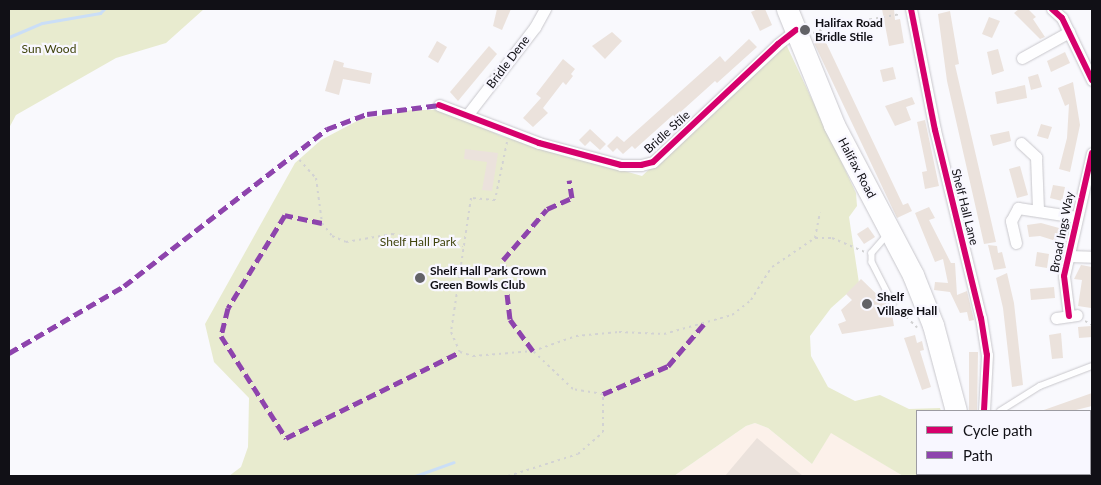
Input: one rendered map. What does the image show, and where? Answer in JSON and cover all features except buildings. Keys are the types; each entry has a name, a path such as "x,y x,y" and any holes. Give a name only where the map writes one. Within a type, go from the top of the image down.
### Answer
{"highway":[{"name":"Halifax Road","path":"787,9 834,125 890,233 934,329 956,410"}],"street":[{"name":"Bridle Dene","path":"468,114 535,27 545,9"},
{"path":"1052,9 1069,32 1092,79"},
{"name":"Shelf Hall Lane","path":"912,11 935,130 981,318 987,355 984,410"},
{"path":"1022,58 1069,32"},
{"name":"Bridle Stile","path":"439,105 468,114 508,132 621,165 653,162 797,35"},
{"path":"1020,144 1036,157 1038,210"},
{"name":"Broad Ings Way","path":"1056,318 1073,316 1064,276 1092,153"},
{"path":"1016,243 1011,221 1018,208 1076,217"},
{"path":"1069,256 1092,257"}],"lane":[{"path":"890,233 872,253 876,273 894,304"},
{"path":"1002,410 1040,386 1092,366"}],"path":[{"path":"797,35 830,26 912,11"},
{"path":"508,132 495,200 471,198 451,332 460,352 473,356 532,351 576,336 619,332 664,334 732,315 751,300 772,267 815,238 832,238 860,251 872,253"},
{"path":"295,155 316,178 322,224 332,236 346,242 392,234 463,246"},
{"path":"815,238 820,212"},
{"path":"894,304 916,326 934,329"},
{"path":"508,476 578,454 603,432 603,394 573,389 532,351"}],"shaded area":[{"path":"755,423 768,428 812,464 831,432 903,476 674,476 746,426"}],"green space":[{"name":"Sun Wood","path":"9,9 204,9 166,43 116,58 16,115 9,128"},
{"name":"Shelf Hall Park","path":"785,42 856,193 857,206 849,217 859,283 831,308 810,336 811,356 828,387 855,401 880,395 909,409 940,408 941,410 916,410 916,475 950,476 903,476 831,433 812,464 768,428 755,423 746,426 674,476 229,476 241,467 248,447 249,398 214,362 205,324 295,163 321,140 361,119 412,110 435,110 463,118 501,136 642,176"}],"waterway":[{"path":"9,37 42,23 100,13 104,9"},
{"path":"415,476 454,462"}],"marked path":[{"path":"9,353 124,286 327,129 367,114 439,105"},
{"path":"533,351 510,319 503,260 547,209 572,198 569,180"},
{"path":"322,223 285,215 228,308 221,336 286,438 460,352"},
{"path":"603,394 668,366 704,324"}],"cycle path":[{"path":"911,9 935,130 981,318 987,355 984,410"},
{"path":"1052,9 1062,18 1092,80"},
{"path":"439,105 539,143 621,165 641,165 653,162 778,44 796,30"},
{"path":"1069,316 1064,276 1092,153"}],"place":[{"name":"Halifax Road Bridle Stile","path":"805,30"},
{"name":"Shelf Hall Park Crown Green Bowls Club","path":"420,278"},
{"name":"Shelf Village Hall","path":"867,304"}]}
